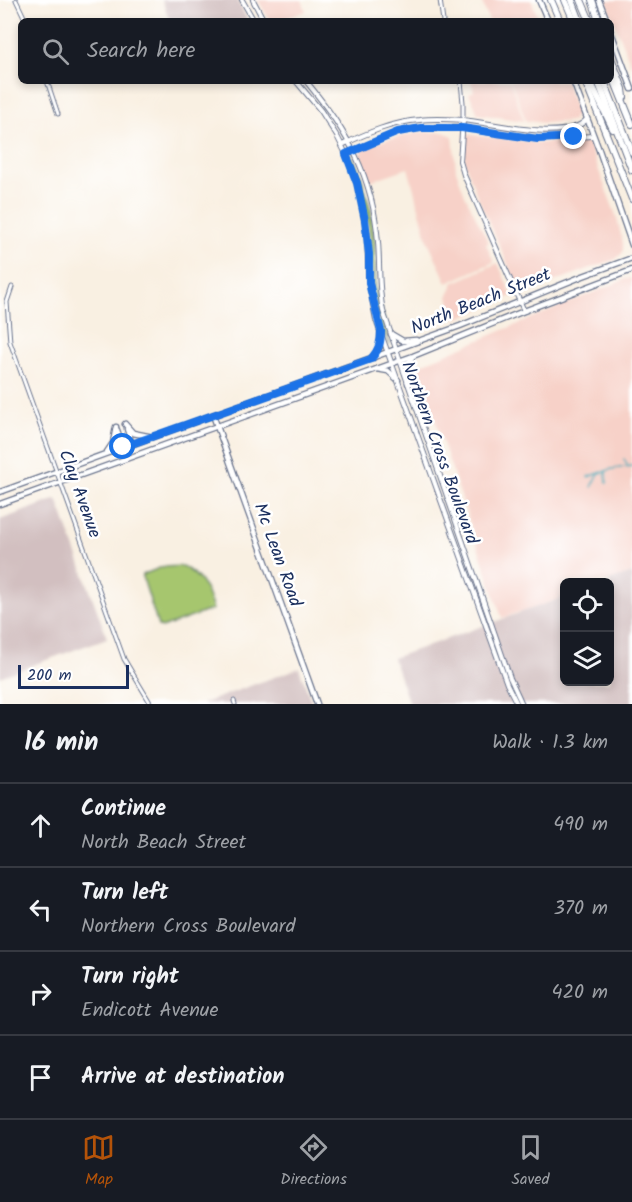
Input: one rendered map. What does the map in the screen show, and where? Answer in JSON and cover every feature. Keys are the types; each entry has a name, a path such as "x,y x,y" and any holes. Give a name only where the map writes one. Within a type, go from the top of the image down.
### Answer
{"highway":[{"path":"551,0 559,18"},
{"path":"565,0 573,18"},
{"path":"572,0 579,18"},
{"path":"581,0 589,18"},
{"path":"592,0 598,18"},
{"path":"614,66 623,89 625,107"},
{"path":"614,80 632,124"},
{"path":"586,84 632,199"},
{"path":"591,84 616,137 628,151"},
{"path":"599,84 628,151"},
{"path":"605,84 628,151 632,170"}],"main road":[{"path":"539,0 547,18"},
{"path":"599,0 606,18"},
{"path":"614,40 632,89"},
{"path":"574,84 632,243"},
{"name":"North Beach Street","path":"0,492 388,353 632,258"},
{"name":"North Beach Street","path":"0,504 413,356 524,311 626,272 632,272"},
{"path":"371,359 380,346 381,331"},
{"path":"391,334 403,341 427,338"},
{"path":"408,383 407,367 413,356"},
{"path":"374,369 385,369 398,380"},
{"name":"Mc Lean Road","path":"213,415 317,704"},
{"path":"132,444 125,424 133,433 151,437"},
{"path":"106,453 113,443 116,427 123,447"}],"street":[{"path":"16,0 25,18"},
{"path":"243,0 252,18"},
{"path":"253,0 262,18"},
{"path":"440,0 443,18"},
{"path":"48,84 58,114"},
{"name":"Northern Cross Boulevard","path":"298,84 321,111 342,145 357,183 365,220 369,254 369,283 381,331 507,684 517,704"},
{"name":"Northern Cross Boulevard","path":"309,84 350,141 367,184 374,211 378,244 381,300 391,334 513,685 522,704"},
{"path":"461,84 463,103 460,161 464,175 524,311"},
{"path":"342,145 376,131 411,121 462,120 539,130 579,127 587,119"},
{"path":"346,154 378,139 410,129 430,127 462,128 538,139 593,136"},
{"path":"538,139 539,130"},
{"name":"Clay Avenue","path":"12,287 7,302 10,342 124,659 151,704"},
{"path":"452,527 458,524"}],"shaded area":[{"path":"162,0 237,0 246,18 169,18"},
{"path":"258,0 302,0 306,11 286,18 268,18"},
{"path":"481,0 531,0 539,18 488,18"},
{"path":"606,0 632,0 632,68 614,18"},
{"path":"472,84 511,84 524,121 478,114 469,93 474,91"},
{"path":"512,84 566,84 578,115 573,121 545,123 526,121"},
{"path":"420,132 443,132 453,136 456,170 465,195 489,243 486,244 494,262 447,283 428,241 408,168 370,181 360,154 362,149 385,140"},
{"path":"464,134 541,143 583,140 588,142 617,218 623,252 616,259 523,293 476,193 465,163"},
{"path":"498,263 512,296 456,319 448,297 453,283"},
{"path":"632,278 632,573 614,579 560,578 560,598 502,618 417,366"},
{"path":"57,499 107,638 0,677 0,520"},
{"path":"632,573 632,704 409,704 393,658 560,598 560,686 614,686 614,579"},
{"path":"299,668 312,704 201,704"}],"green space":[{"path":"351,154 360,173 371,211 375,240 376,287 390,345 376,307 367,219 350,159"},
{"path":"182,566 195,575 202,584 213,609 162,628 158,626 142,575 162,567"}],"waterway":[{"path":"624,459 627,465"},
{"path":"588,477 612,469 632,466"},
{"path":"606,472 607,483"},
{"path":"592,487 598,475"}],"route":[{"path":"123,447 371,359 377,353 381,331 376,320 369,283 368,233 357,183 346,154 398,132 430,127 462,128 538,139 574,137"}]}
